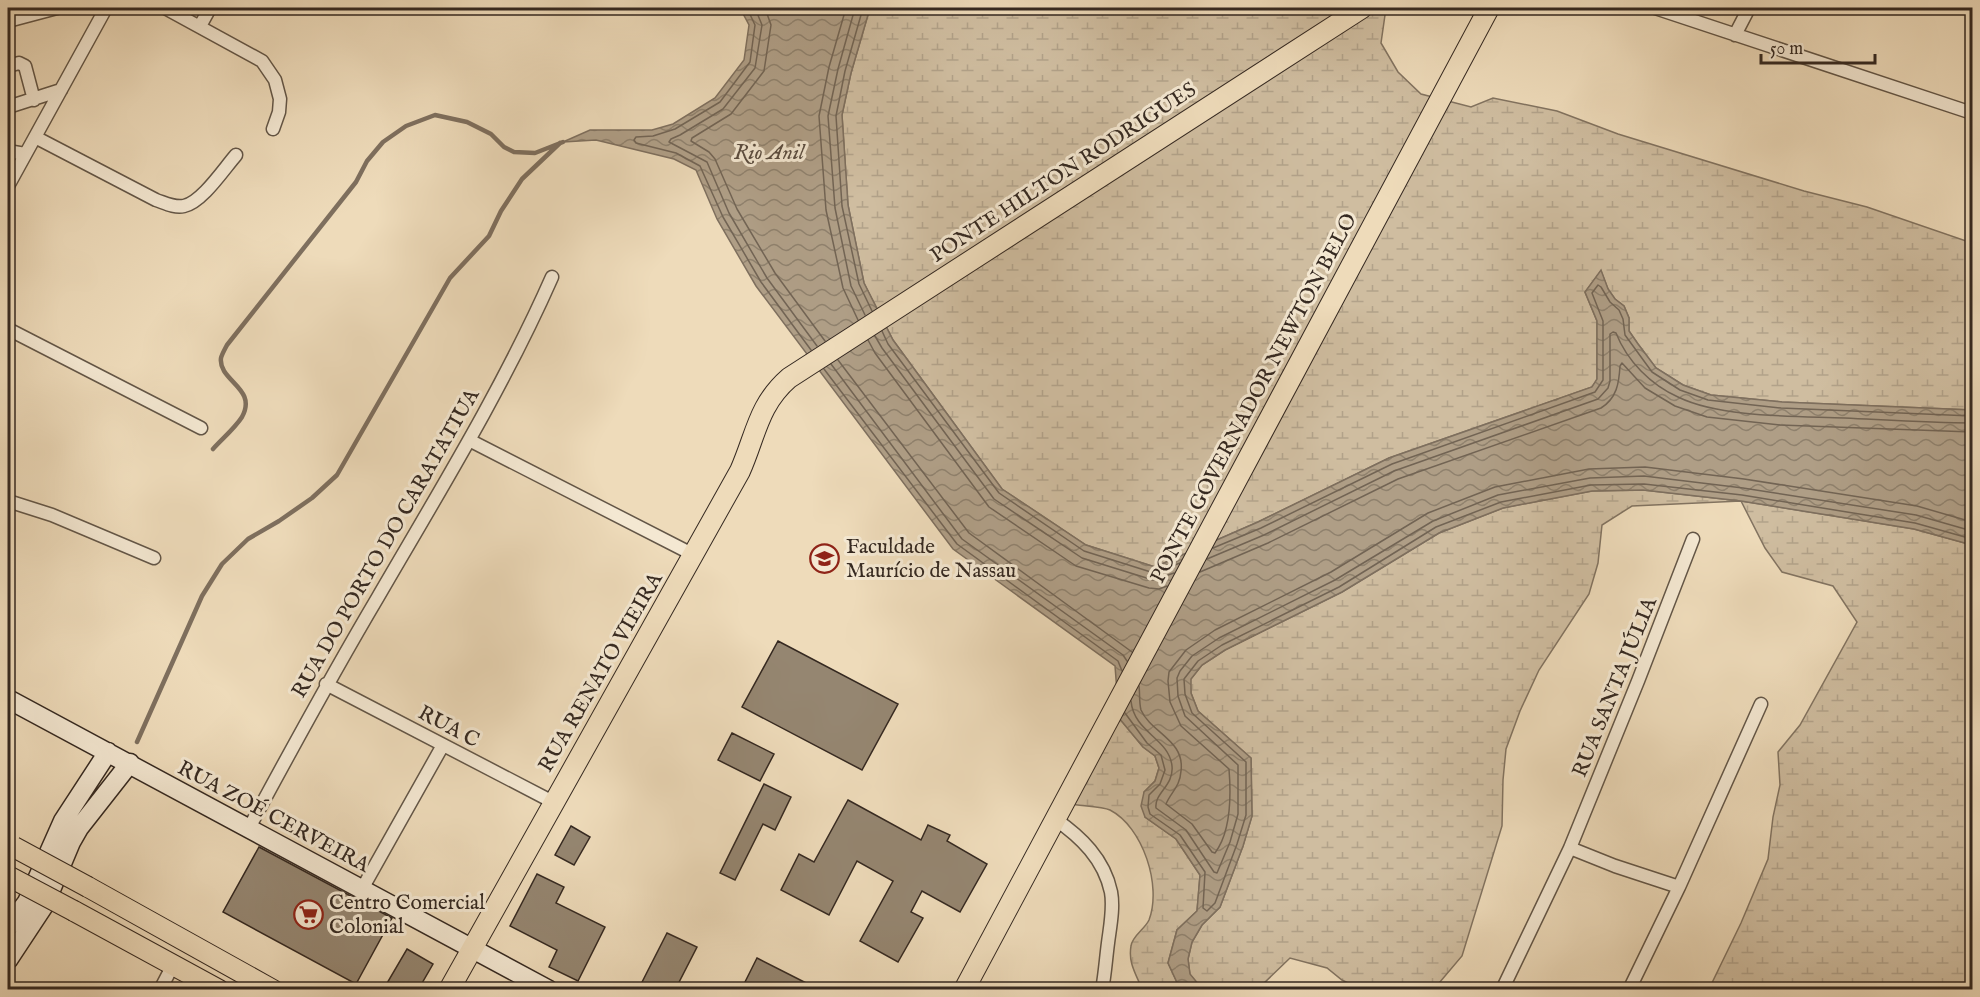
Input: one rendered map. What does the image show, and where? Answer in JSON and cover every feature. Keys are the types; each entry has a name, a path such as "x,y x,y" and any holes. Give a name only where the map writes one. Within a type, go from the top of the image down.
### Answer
{"main road":[{"name":"PONTE HILTON RODRIGUES","path":"789,378 1362,8"},
{"name":"PONTE GOVERNADOR NEWTON BELO","path":"964,990 1489,8"},
{"name":"RUA RENATO VIEIRA","path":"449,990 740,471 763,410 776,390 789,378"},
{"path":"11,845 273,990"},
{"path":"8,876 219,990"}],"street":[{"path":"8,21 57,8"},
{"path":"8,186 106,8"},
{"path":"165,8 262,61 275,80 280,99 279,112 273,129"},
{"path":"200,26 210,8"},
{"path":"1655,8 1972,113"},
{"path":"1735,35 1749,8"},
{"path":"8,66 19,63 25,66 34,100"},
{"path":"8,107 61,90"},
{"path":"35,137 156,200 175,206 192,203 236,155"},
{"path":"8,151 25,154"},
{"name":"RUA DO PORTO DO CARATATIUA","path":"249,828 326,684 469,440 534,316 552,276"},
{"path":"8,329 201,428"},
{"path":"469,440 694,555"},
{"path":"8,501 52,515 154,558"},
{"name":"RUA SANTA JÚLIA","path":"1502,990 1570,848 1693,539"},
{"name":"RUA C","path":"326,684 553,802"},
{"name":"RUA ZOÉ CERVEIRA","path":"8,699 540,987"},
{"path":"1629,990 1679,887 1761,704"},
{"path":"362,889 443,745"},
{"path":"8,927 27,902 63,821 108,752"},
{"path":"8,960 45,904 79,828 129,763"},
{"path":"1055,819 1075,832 1091,850 1104,870 1111,893 1102,990"},
{"path":"1570,848 1679,887"},
{"path":"160,990 174,965"}],"green space":[{"path":"870,8 1386,8 1381,43 1398,72 1421,94 1471,107 1493,98 1557,111 1618,134 1804,191 1867,207 1972,243 1972,410 1782,402 1711,395 1683,385 1656,368 1638,344 1629,331 1629,318 1624,306 1608,289 1601,271 1585,292 1597,321 1597,380 1592,387 1389,458 1258,522 1155,567 1086,545 1002,489 893,340 864,283 848,205 842,115 851,73"},
{"path":"1643,490 1741,501 1632,506 1602,525 1598,563 1589,594 1539,670 1506,749 1502,826 1462,956 1434,989 1360,989 1342,980 1327,968 1290,958 1260,989 1207,989 1199,985 1190,975 1188,959 1192,942 1202,925 1220,907 1252,816 1251,758 1198,711 1191,693 1190,680 1202,665 1225,650 1342,592 1439,533 1503,508 1592,491"},
{"path":"1741,501 1914,529 1972,545 1972,989 1709,989 1741,923 1768,859 1780,785 1778,752 1800,725 1857,622 1833,586 1782,572 1765,548"},
{"path":"1119,718 1143,747 1155,756 1159,768 1155,781 1144,792 1145,817 1176,839 1200,875 1197,911 1177,930 1168,963 1180,989 1142,989 1132,963 1130,952 1132,942 1149,920 1153,891 1147,859 1140,843 1122,818 1110,810 1070,804"}],"water":[{"name":"Rio Anil","path":"740,8 870,8 851,73 842,115 848,205 864,283 893,340 1002,489 1086,545 1155,567 1258,522 1389,458 1592,387 1597,379 1597,321 1585,292 1601,270 1608,289 1624,306 1629,318 1629,331 1638,344 1656,368 1683,385 1711,395 1782,402 1972,410 1972,545 1914,529 1741,501 1643,490 1592,491 1503,508 1439,533 1342,592 1225,650 1202,665 1191,679 1191,693 1198,711 1251,758 1252,816 1220,907 1202,925 1192,942 1188,959 1190,974 1199,985 1207,989 1180,989 1168,963 1177,930 1197,911 1200,875 1176,839 1145,817 1141,806 1144,792 1155,781 1159,768 1155,756 1143,747 1119,718 1115,666 953,549 756,286 717,219 696,170 674,159 596,140 563,142 590,130 652,130 673,124 715,98 744,60 749,25"}],"building":[{"path":"778,641 898,704 862,770 742,707"},
{"path":"732,733 774,754 760,781 718,760"},
{"path":"764,784 791,797 775,830 763,824 735,880 720,873"},
{"path":"848,800 921,840 928,825 950,835 947,841 987,864 960,912 922,891 911,912 923,918 898,962 860,941 893,881 857,861 829,915 781,890 799,854 814,862"},
{"path":"571,826 590,837 574,865 555,855"},
{"name":"Centro Comercial Colonial","path":"259,847 392,918 356,984 223,912"},
{"path":"537,874 564,887 556,903 605,927 578,981 549,967 557,950 510,926"},
{"path":"667,933 697,947 675,990 638,990"},
{"path":"407,949 433,964 418,990 383,990"},
{"path":"757,958 820,990 741,990"}],"waterway":[{"path":"213,449 239,421 246,407 242,392 225,373 222,366 221,358 227,345 356,182 367,161 383,142 406,126 435,115 467,122 491,134 504,147 514,152 535,153 563,142"},
{"path":"137,742 202,596 222,564 248,539 312,498 337,475 450,278 489,236 501,211 522,179 560,143"}],"place":[{"name":"Faculdade Maurício de Nassau","path":"825,558"},
{"name":"Centro Comercial Colonial","path":"308,914"}]}
